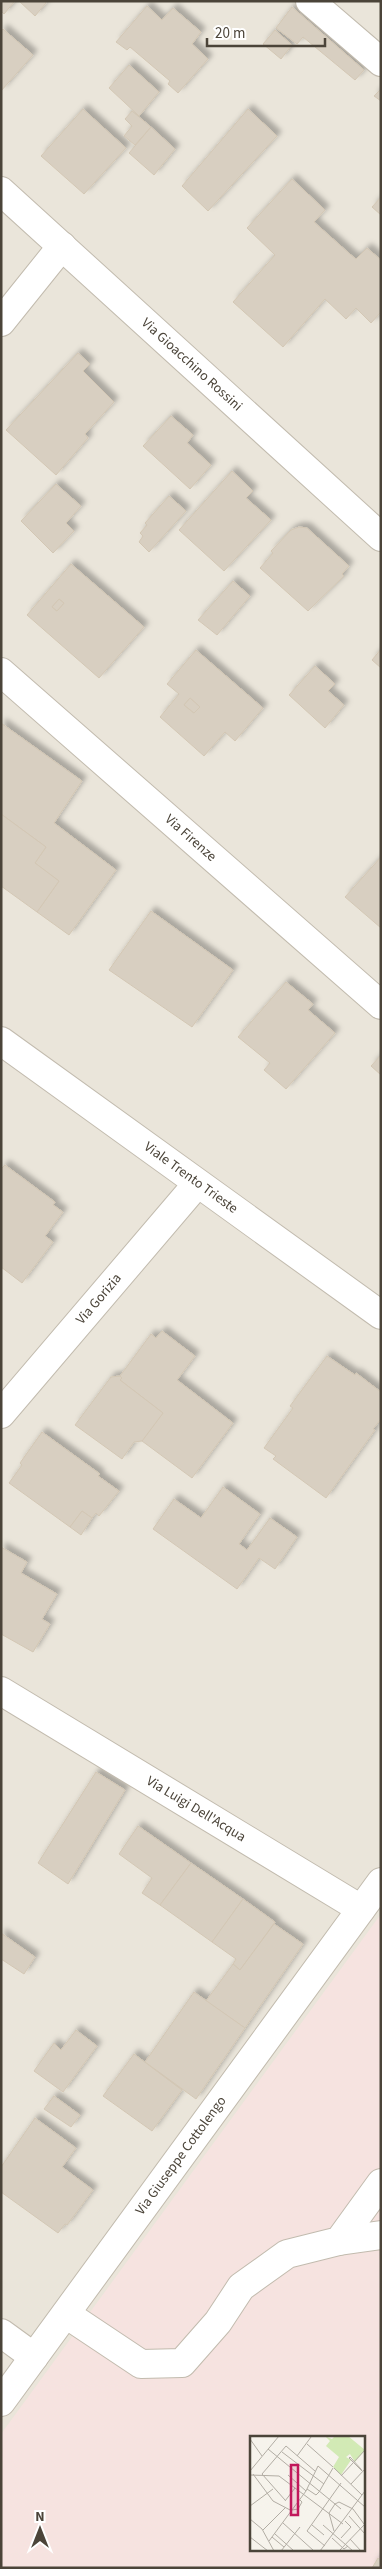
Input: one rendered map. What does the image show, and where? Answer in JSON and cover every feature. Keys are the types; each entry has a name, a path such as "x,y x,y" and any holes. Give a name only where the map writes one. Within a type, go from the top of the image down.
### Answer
{"street":[{"path":"310,1 381,62"},
{"name":"Via Gioacchino Rossini","path":"1,191 381,537"},
{"path":"1,322 62,246"},
{"name":"Via Firenze","path":"1,672 381,1005"},
{"name":"Viale Trento Trieste","path":"1,1042 381,1315"},
{"name":"Via Gorizia","path":"1,1414 197,1184"},
{"name":"Via Luigi Dell'Acqua","path":"1,1691 361,1909"},
{"path":"361,1909 381,1882"},
{"name":"Via Giuseppe Cottolengo","path":"1,2402 361,1909"},
{"path":"339,2242 381,2183"},
{"path":"66,2314 141,2364 182,2363 218,2322 241,2287 287,2254 381,2235"},
{"path":"1,2333 34,2357"}],"shaded area":[{"path":"1,1 381,1 381,1309 1,1032"},
{"path":"1,1051 184,1185 1,1401"},
{"path":"201,1195 381,1322 381,2568 1,2568 1,1429"},
{"path":"381,1914 381,2568 1,2568 1,2434"}],"building":[{"path":"1,1 15,1 4,14 1,11"},
{"path":"19,1 45,1 46,3 35,16"},
{"path":"147,6 162,20 173,8 201,32 192,44 208,59 178,93 168,84 170,81 130,47 127,50 116,42"},
{"path":"292,7 364,70 355,80 303,37 297,44 276,28"},
{"path":"3,29 33,55 1,91 1,31"},
{"path":"275,30 292,45 281,59 263,44"},
{"path":"129,65 159,92 139,116 109,88"},
{"path":"381,89 381,101 374,96"},
{"path":"83,109 126,148 84,194 41,156"},
{"path":"248,109 277,136 208,211 182,186"},
{"path":"132,111 151,127 135,145 124,136 132,126 125,119"},
{"path":"151,127 175,149 154,175 129,153"},
{"path":"292,179 325,210 314,222 356,259 367,248 381,260 381,312 371,323 356,308 346,319 325,299 283,347 233,302 275,255 247,228"},
{"path":"381,197 381,215 372,207"},
{"path":"78,353 90,364 83,371 114,402 85,434 88,438 56,475 6,430"},
{"path":"171,416 193,435 187,443 211,465 190,489 143,446"},
{"path":"232,471 253,491 246,498 271,520 224,571 179,530"},
{"path":"56,484 81,506 66,523 74,531 53,553 21,521"},
{"path":"169,496 186,511 149,552 139,542 143,536 140,533 147,525 145,523"},
{"path":"299,527 307,528 349,566 342,574 344,576 308,611 260,568 273,553 271,551 291,530"},
{"path":"71,564 144,627 99,678 27,615","holes":["59,599 64,603 57,611 52,607"]},
{"path":"233,581 250,596 217,635 198,620"},
{"path":"59,599 64,603 57,611 52,607"},
{"path":"381,649 381,668 372,660"},
{"path":"196,650 263,708 235,741 225,732 204,756 160,717 179,694 167,684","holes":["190,698 200,707 194,713 184,705"]},
{"path":"315,666 335,684 328,691 344,705 325,728 289,695"},
{"path":"190,698 200,707 194,713 184,705"},
{"path":"1,723 82,781 54,823 116,870 69,935 37,912 59,881 35,863 46,847 1,814"},
{"path":"1,814 46,847 35,863 59,881 37,912 1,886"},
{"path":"381,857 381,928 345,897"},
{"path":"151,911 233,970 192,1027 109,970"},
{"path":"286,982 313,1004 308,1010 335,1033 286,1089 264,1070 270,1063 238,1037"},
{"path":"381,1055 381,1075 371,1066"},
{"path":"5,1165 55,1202 53,1205 63,1212 45,1236 53,1242 22,1283 1,1267 1,1169"},
{"path":"162,1331 195,1356 177,1380 233,1423 192,1478 142,1441 163,1413 120,1380 122,1378 120,1376 151,1334 156,1338"},
{"path":"327,1356 355,1375 356,1373 381,1392 381,1419 326,1498 273,1459 276,1456 264,1448 293,1408 290,1406"},
{"path":"120,1376 122,1378 120,1380 163,1413 142,1441 134,1442 122,1459 75,1425 111,1377"},
{"path":"42,1432 100,1474 98,1476 119,1491 99,1516 96,1513 92,1518 82,1511 70,1527 9,1483 22,1465 20,1463"},
{"path":"223,1487 260,1514 239,1544 247,1550 270,1518 297,1537 275,1569 259,1558 237,1589 153,1529 174,1499 201,1518"},
{"path":"82,1511 92,1518 81,1535 70,1527"},
{"path":"1,1547 27,1562 21,1573 57,1594 42,1619 50,1624 33,1652 1,1634"},
{"path":"96,1772 125,1790 68,1884 38,1863"},
{"path":"138,1826 191,1863 160,1905 142,1893 152,1878 119,1854"},
{"path":"191,1863 243,1899 212,1942 160,1905"},
{"path":"243,1899 275,1922 240,1970 233,1964 236,1959 212,1942"},
{"path":"274,1924 303,1944 245,2028 206,2001 233,1964 240,1970"},
{"path":"1,1933 35,1957 24,1974 1,1959"},
{"path":"194,1992 245,2028 196,2099 145,2062"},
{"path":"76,2030 97,2046 63,2092 34,2071 54,2043 61,2050"},
{"path":"134,2054 182,2090 152,2131 103,2096"},
{"path":"54,2096 80,2115 71,2127 44,2109"},
{"path":"35,2118 76,2148 62,2167 93,2190 67,2225 65,2224 58,2233 1,2192 1,2167"},
{"path":"378,2558 381,2560 381,2568 372,2568"}]}
